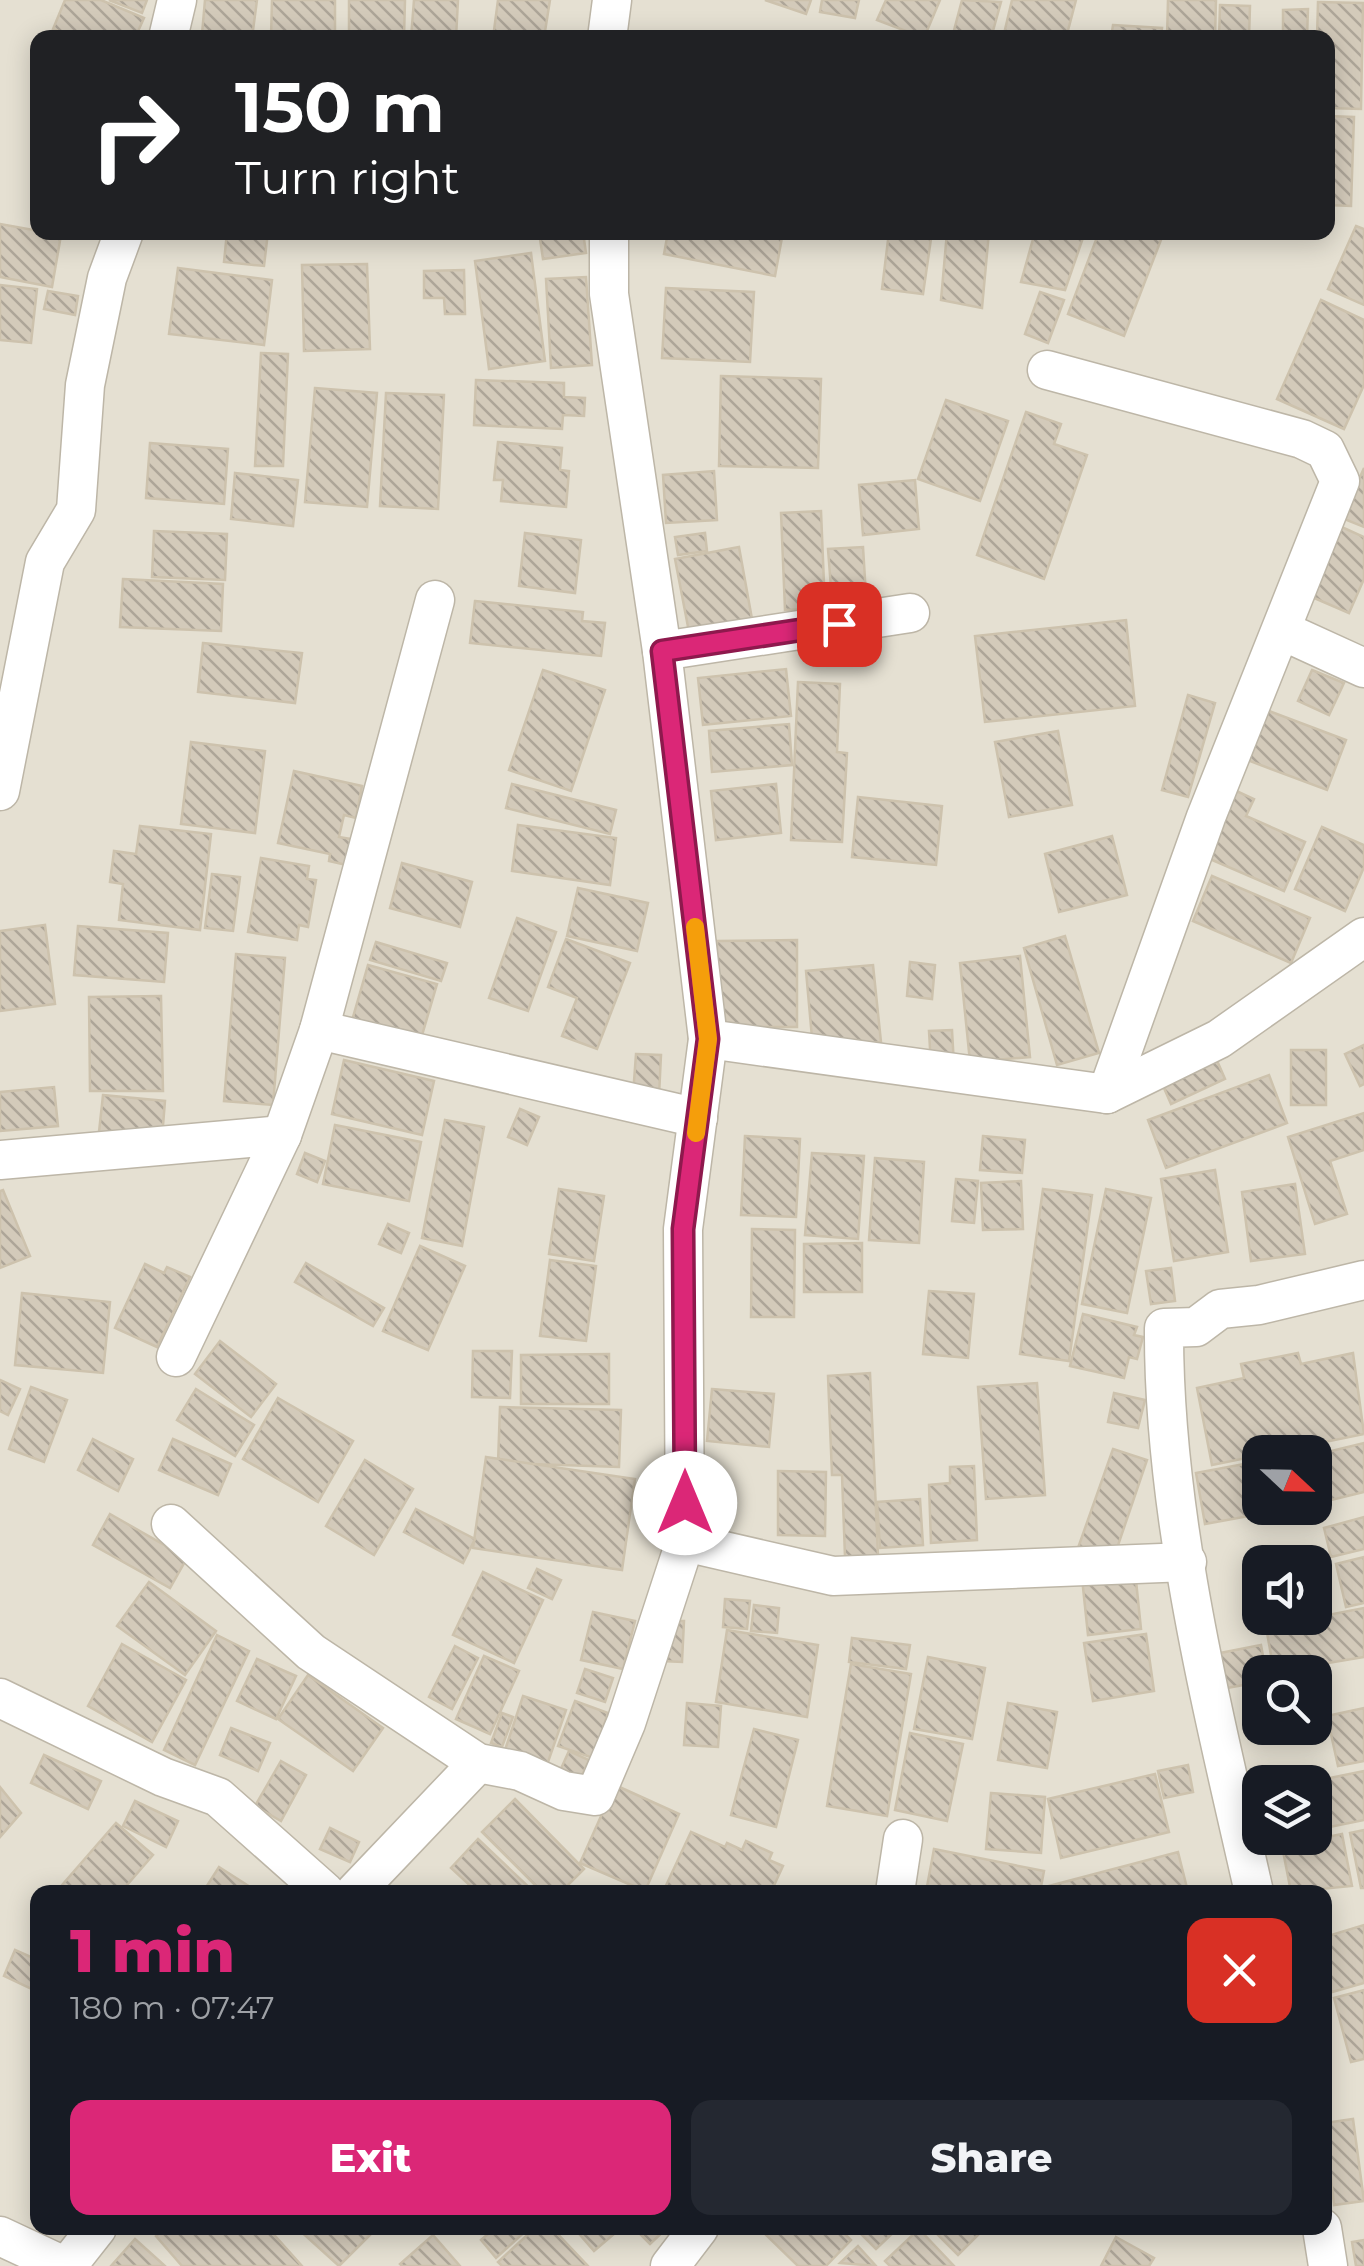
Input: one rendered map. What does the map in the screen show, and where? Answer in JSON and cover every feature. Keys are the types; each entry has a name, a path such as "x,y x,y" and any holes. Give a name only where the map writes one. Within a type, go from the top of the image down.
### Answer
{"street":[{"path":"170,30 177,0"},
{"path":"608,30 612,0"},
{"path":"0,791 45,562 76,510 84,385 107,278 121,240"},
{"path":"171,1524 311,1652 478,1763 520,1771 564,1791 594,1796 626,1723 686,1542 683,1229 708,1039 662,651 609,294 609,240"},
{"path":"1046,370 1215,412 1325,450 1340,481 1206,817 1107,1094"},
{"path":"176,1357 282,1135 319,1030 435,600"},
{"path":"662,651 910,614"},
{"path":"1282,631 1364,668"},
{"path":"708,1039 1107,1094 1219,1039 1364,936"},
{"path":"319,1030 698,1118"},
{"path":"0,1160 282,1135"},
{"path":"1252,1885 1214,1712 1187,1562 1164,1379 1164,1328 1196,1327 1220,1309 1259,1305 1364,1280"},
{"path":"686,1542 833,1576 1187,1562"},
{"path":"0,1698 163,1777 218,1797 317,1885"},
{"path":"362,1885 478,1763"},
{"path":"896,1885 904,1839"},
{"path":"0,2236 66,2266 90,2235"},
{"path":"670,2266 694,2235"},
{"path":"1323,2235 1328,2266"}],"shaded area":[{"path":"0,0 1364,0 1364,2266 0,2266"}],"building":[{"path":"65,0 101,0 144,18 139,30 53,29"},
{"path":"109,0 147,0 142,13"},
{"path":"205,0 257,0 253,30 202,30"},
{"path":"272,0 335,0 335,30 271,30"},
{"path":"349,0 405,0 404,30 349,30"},
{"path":"414,0 458,0 456,30 412,30"},
{"path":"498,0 550,0 545,30 494,30"},
{"path":"765,0 811,0 806,14"},
{"path":"822,0 859,0 855,18 820,12"},
{"path":"886,0 940,0 927,30 903,30 877,20"},
{"path":"962,0 1001,2 993,30 954,30"},
{"path":"1012,0 1076,0 1068,30 1005,30"},
{"path":"1168,0 1216,0 1215,30 1167,30"},
{"path":"1318,2 1363,3 1361,109 1335,108 1335,30 1317,30"},
{"path":"1220,5 1250,6 1249,30 1219,30"},
{"path":"1308,9 1307,30 1283,30 1283,10"},
{"path":"1113,25 1162,28 1162,30 1112,30"},
{"path":"1335,116 1354,117 1351,206 1335,205"},
{"path":"0,224 30,229 30,240 60,240 52,287 0,277"},
{"path":"1356,226 1364,229 1364,305 1328,289"},
{"path":"226,240 267,240 264,266 224,262"},
{"path":"540,240 584,240 586,253 543,259"},
{"path":"667,240 782,240 775,276 664,254"},
{"path":"888,240 931,240 923,294 882,289"},
{"path":"946,240 988,240 982,308 941,300"},
{"path":"1033,240 1082,240 1065,290 1021,282"},
{"path":"1096,240 1161,240 1124,336 1068,314"},
{"path":"531,253 545,361 489,369 475,261"},
{"path":"367,264 370,349 304,351 302,265"},
{"path":"178,268 272,280 264,345 169,334"},
{"path":"464,270 465,314 445,314 444,298 424,298 424,271"},
{"path":"586,277 592,365 551,368 546,279"},
{"path":"0,285 37,289 31,343 0,340"},
{"path":"666,288 754,292 750,362 662,358"},
{"path":"48,291 78,296 75,315 44,309"},
{"path":"1040,292 1064,300 1048,343 1025,334"},
{"path":"1321,300 1364,320 1364,385 1344,429 1277,399"},
{"path":"261,353 288,354 283,466 255,466"},
{"path":"721,376 821,379 818,468 719,466"},
{"path":"476,380 564,383 564,397 585,398 584,416 563,415 562,429 474,425"},
{"path":"315,388 377,393 367,507 305,502"},
{"path":"386,393 444,395 438,509 380,506"},
{"path":"946,400 1008,421 980,501 918,479"},
{"path":"1026,412 1061,424 1054,444 1087,455 1044,579 977,555"},
{"path":"498,442 562,448 560,470 569,471 566,507 501,501 503,480 494,480"},
{"path":"150,443 228,449 224,504 146,498"},
{"path":"1364,468 1364,527 1342,518"},
{"path":"714,471 717,520 666,523 663,475"},
{"path":"235,473 298,480 293,526 231,519"},
{"path":"915,480 919,529 863,535 859,485"},
{"path":"821,511 825,608 785,610 781,513"},
{"path":"1335,524 1364,537 1364,579 1349,613 1305,594"},
{"path":"154,531 227,534 225,580 152,577"},
{"path":"525,533 581,540 575,593 519,586"},
{"path":"705,533 707,551 678,555 675,537"},
{"path":"739,547 752,619 689,632 675,559"},
{"path":"863,547 867,611 833,614 828,549"},
{"path":"123,579 223,584 221,631 120,627"},
{"path":"475,601 583,612 582,621 605,623 601,656 470,643"},
{"path":"1126,620 1135,706 985,722 975,636"},
{"path":"203,643 302,653 295,703 198,692"},
{"path":"786,669 791,716 703,725 698,678"},
{"path":"543,670 605,690 571,791 509,770"},
{"path":"1312,670 1344,683 1329,715 1298,701"},
{"path":"798,682 840,684 837,752 847,753 842,842 791,840"},
{"path":"1188,695 1215,703 1188,797 1162,790"},
{"path":"1261,708 1346,740 1327,790 1242,758"},
{"path":"789,724 792,765 712,772 709,731"},
{"path":"1058,731 1072,805 1009,817 995,742"},
{"path":"191,742 265,751 255,833 181,824"},
{"path":"294,771 362,786 356,818 344,815 339,837 357,840 351,866 329,861 330,854 278,843"},
{"path":"512,784 616,810 610,834 506,808"},
{"path":"776,784 781,833 716,840 711,791"},
{"path":"1232,789 1254,799 1246,816 1305,842 1284,891 1203,856"},
{"path":"858,797 942,806 936,865 852,857"},
{"path":"518,825 616,838 610,885 512,871"},
{"path":"140,826 211,834 200,930 119,920 123,884 110,882 114,851 136,854"},
{"path":"1322,827 1364,845 1364,867 1345,911 1295,889"},
{"path":"1112,836 1127,895 1059,912 1045,854"},
{"path":"261,858 309,866 307,879 316,880 308,927 299,925 297,940 248,932"},
{"path":"402,863 472,882 460,927 390,908"},
{"path":"212,874 240,877 233,931 205,928"},
{"path":"1212,876 1310,918 1291,963 1193,921"},
{"path":"578,888 648,903 637,951 567,936"},
{"path":"517,918 556,932 528,1011 489,998"},
{"path":"45,925 55,1004 0,1011 0,931"},
{"path":"78,926 168,933 164,982 74,975"},
{"path":"1065,936 1099,1053 1057,1065 1024,948"},
{"path":"566,939 630,963 597,1049 562,1036 577,998 548,987"},
{"path":"797,940 797,1027 718,1027 717,941"},
{"path":"376,942 447,963 441,981 370,960"},
{"path":"236,954 285,958 273,1105 224,1101"},
{"path":"1020,956 1030,1057 970,1062 960,963"},
{"path":"910,962 935,965 932,999 907,996"},
{"path":"368,965 437,984 418,1049 349,1031"},
{"path":"873,965 881,1042 813,1049 806,971"},
{"path":"161,996 163,1091 90,1091 89,997"},
{"path":"952,1030 954,1065 931,1066 929,1031"},
{"path":"1364,1045 1364,1084 1360,1086 1345,1054"},
{"path":"1291,1050 1326,1050 1326,1105 1291,1105"},
{"path":"636,1054 661,1055 659,1096 633,1095"},
{"path":"1215,1056 1225,1079 1171,1104 1161,1081"},
{"path":"344,1060 434,1081 422,1135 332,1114"},
{"path":"1269,1075 1287,1123 1166,1168 1148,1120"},
{"path":"54,1087 58,1126 0,1131 0,1092"},
{"path":"103,1095 165,1101 162,1138 99,1132"},
{"path":"520,1109 539,1117 527,1145 508,1137"},
{"path":"1364,1113 1364,1150 1330,1161 1347,1214 1315,1224 1288,1137"},
{"path":"445,1120 484,1127 462,1246 422,1238"},
{"path":"335,1125 421,1142 409,1201 323,1184"},
{"path":"745,1136 800,1139 796,1217 741,1215"},
{"path":"983,1136 1025,1140 1022,1173 980,1170"},
{"path":"305,1153 325,1161 317,1182 297,1174"},
{"path":"812,1153 864,1156 858,1239 805,1235"},
{"path":"875,1158 924,1162 919,1243 869,1240"},
{"path":"1215,1170 1228,1252 1174,1261 1161,1179"},
{"path":"956,1179 978,1181 974,1223 952,1221"},
{"path":"1021,1181 1023,1229 983,1230 981,1183"},
{"path":"1295,1184 1305,1254 1251,1261 1242,1192"},
{"path":"559,1189 604,1196 594,1261 549,1254"},
{"path":"1043,1189 1092,1195 1069,1361 1020,1354"},
{"path":"1106,1189 1151,1198 1127,1313 1082,1304"},
{"path":"3,1190 30,1256 0,1268 0,1191"},
{"path":"388,1224 409,1233 401,1253 379,1244"},
{"path":"752,1229 795,1230 794,1317 751,1317"},
{"path":"862,1243 862,1292 804,1292 804,1244"},
{"path":"420,1246 465,1266 428,1350 383,1331"},
{"path":"550,1260 596,1266 586,1341 540,1336"},
{"path":"306,1263 384,1308 373,1326 295,1282"},
{"path":"145,1264 164,1273 167,1267 190,1277 157,1347 115,1328"},
{"path":"1171,1268 1175,1301 1151,1304 1146,1271"},
{"path":"929,1291 974,1294 968,1358 923,1354"},
{"path":"22,1293 110,1302 103,1373 15,1365"},
{"path":"1083,1314 1137,1327 1134,1335 1143,1337 1137,1359 1129,1357 1124,1378 1070,1366"},
{"path":"220,1341 276,1384 251,1417 195,1374"},
{"path":"473,1351 512,1351 510,1398 472,1397"},
{"path":"1298,1353 1301,1364 1353,1353 1364,1434 1332,1441 1332,1435 1242,1435 1242,1459 1212,1465 1197,1388 1244,1378 1241,1364"},
{"path":"609,1354 609,1404 521,1404 521,1355"},
{"path":"870,1373 878,1556 845,1557 842,1475 832,1475 828,1376"},
{"path":"0,1380 20,1389 8,1415 0,1411"},
{"path":"1037,1383 1045,1495 986,1499 978,1387"},
{"path":"31,1387 67,1400 44,1462 9,1449"},
{"path":"196,1389 254,1425 235,1456 177,1420"},
{"path":"712,1389 774,1394 769,1447 707,1441"},
{"path":"1114,1393 1145,1400 1138,1428 1108,1422"},
{"path":"278,1398 353,1441 318,1502 243,1459"},
{"path":"500,1407 621,1410 619,1467 498,1463"},
{"path":"93,1439 133,1459 118,1491 78,1470"},
{"path":"173,1439 231,1464 218,1495 159,1470"},
{"path":"1364,1443 1364,1492 1332,1500 1332,1451"},
{"path":"1113,1449 1147,1460 1113,1560 1078,1548"},
{"path":"486,1457 635,1479 622,1570 473,1548"},
{"path":"365,1460 413,1489 374,1555 326,1526"},
{"path":"1242,1464 1242,1517 1205,1524 1196,1473"},
{"path":"974,1466 977,1540 931,1543 929,1485 950,1483 950,1467"},
{"path":"778,1471 826,1472 825,1536 778,1535"},
{"path":"920,1499 923,1545 880,1548 877,1502"},
{"path":"416,1509 475,1539 463,1563 404,1532"},
{"path":"110,1514 187,1558 170,1588 93,1545"},
{"path":"1364,1517 1364,1549 1332,1557 1332,1545 1328,1545 1324,1528"},
{"path":"1364,1557 1364,1603 1346,1607 1336,1564"},
{"path":"537,1569 561,1580 552,1599 528,1588"},
{"path":"1135,1571 1141,1629 1088,1635 1082,1578"},
{"path":"483,1572 543,1600 514,1663 453,1635"},
{"path":"149,1582 216,1631 185,1675 117,1626"},
{"path":"725,1599 750,1601 747,1629 723,1627"},
{"path":"754,1605 779,1608 777,1633 751,1631"},
{"path":"1364,1608 1364,1657 1332,1662 1332,1655 1271,1655 1267,1635 1332,1635 1332,1614"},
{"path":"593,1612 635,1621 623,1669 581,1660"},
{"path":"664,1621 684,1621 682,1662 662,1661"},
{"path":"727,1630 818,1645 807,1717 716,1702"},
{"path":"1146,1634 1154,1691 1093,1701 1084,1643"},
{"path":"217,1635 249,1651 195,1765 164,1750"},
{"path":"852,1638 910,1645 906,1669 849,1662"},
{"path":"122,1644 186,1680 152,1742 88,1706"},
{"path":"1261,1645 1263,1655 1242,1655 1242,1685 1227,1688 1220,1653"},
{"path":"455,1646 478,1658 452,1709 429,1697"},
{"path":"484,1656 519,1671 490,1734 456,1719"},
{"path":"928,1657 985,1668 972,1739 914,1729"},
{"path":"257,1659 296,1676 276,1719 237,1701"},
{"path":"851,1664 911,1674 887,1816 827,1806"},
{"path":"585,1669 613,1678 605,1702 577,1693"},
{"path":"308,1675 383,1728 353,1771 278,1719"},
{"path":"523,1696 566,1710 547,1765 505,1750"},
{"path":"575,1701 608,1713 593,1758 558,1746"},
{"path":"687,1703 721,1706 718,1747 684,1745"},
{"path":"1008,1703 1057,1712 1047,1768 998,1760"},
{"path":"1364,1708 1364,1761 1338,1766 1332,1715"},
{"path":"502,1713 513,1717 502,1747 491,1743"},
{"path":"231,1728 270,1743 258,1771 220,1755"},
{"path":"754,1729 798,1740 776,1827 731,1815"},
{"path":"910,1733 963,1744 947,1821 895,1810"},
{"path":"569,1751 589,1760 579,1782 559,1773"},
{"path":"44,1755 101,1781 88,1809 31,1783"},
{"path":"281,1761 306,1775 281,1821 255,1806"},
{"path":"1188,1765 1193,1792 1164,1798 1158,1771"},
{"path":"1364,1771 1364,1820 1332,1827 1332,1778"},
{"path":"1155,1774 1169,1832 1061,1858 1048,1799"},
{"path":"615,1785 679,1814 648,1885 631,1885 580,1863"},
{"path":"0,1787 21,1813 0,1837"},
{"path":"991,1793 1045,1797 1041,1853 986,1849"},
{"path":"515,1799 584,1869 568,1885 535,1885 482,1832"},
{"path":"135,1801 178,1821 166,1847 123,1826"},
{"path":"116,1823 153,1855 127,1885 62,1885"},
{"path":"330,1828 359,1842 350,1862 320,1849"},
{"path":"1364,1830 1364,1888 1361,1888 1350,1833"},
{"path":"691,1832 742,1850 746,1841 772,1853 769,1860 783,1866 774,1885 666,1885"},
{"path":"1342,1834 1352,1886 1290,1885 1284,1855 1332,1855 1332,1836"},
{"path":"478,1839 527,1885 469,1885 451,1868"},
{"path":"934,1849 1044,1871 1041,1885 927,1885"},
{"path":"1178,1852 1186,1885 1053,1885"},
{"path":"219,1867 247,1885 207,1885"},
{"path":"1364,1925 1364,1983 1332,1992 1332,1935"},
{"path":"15,1950 30,1957 30,1988 4,1976"},
{"path":"1364,1990 1364,2059 1351,2062 1334,1998"},
{"path":"1353,2119 1364,2201 1334,2205 1332,2122"},
{"path":"274,2235 302,2266 182,2266 156,2236"},
{"path":"305,2235 370,2235 339,2266"},
{"path":"433,2235 460,2266 400,2264"},
{"path":"487,2235 521,2235 496,2258 481,2240"},
{"path":"527,2235 559,2235 588,2266 502,2266 498,2262"},
{"path":"580,2235 613,2235 594,2251"},
{"path":"641,2235 660,2235 650,2244"},
{"path":"766,2235 846,2235 851,2240 826,2266 798,2266"},
{"path":"862,2235 891,2235 876,2249"},
{"path":"913,2235 925,2235 954,2266 890,2266 885,2261"},
{"path":"938,2235 978,2235 958,2255"},
{"path":"1116,2237 1154,2258 1149,2266 1101,2266"},
{"path":"135,2239 165,2266 111,2266"},
{"path":"1364,2240 1364,2266 1356,2266 1352,2242"},
{"path":"858,2246 876,2266 840,2263"}],"slow traffic":[{"path":"695,927 708,1039 696,1133"}],"route":[{"path":"685,1503 683,1229 708,1039 662,651 839,624"}]}
